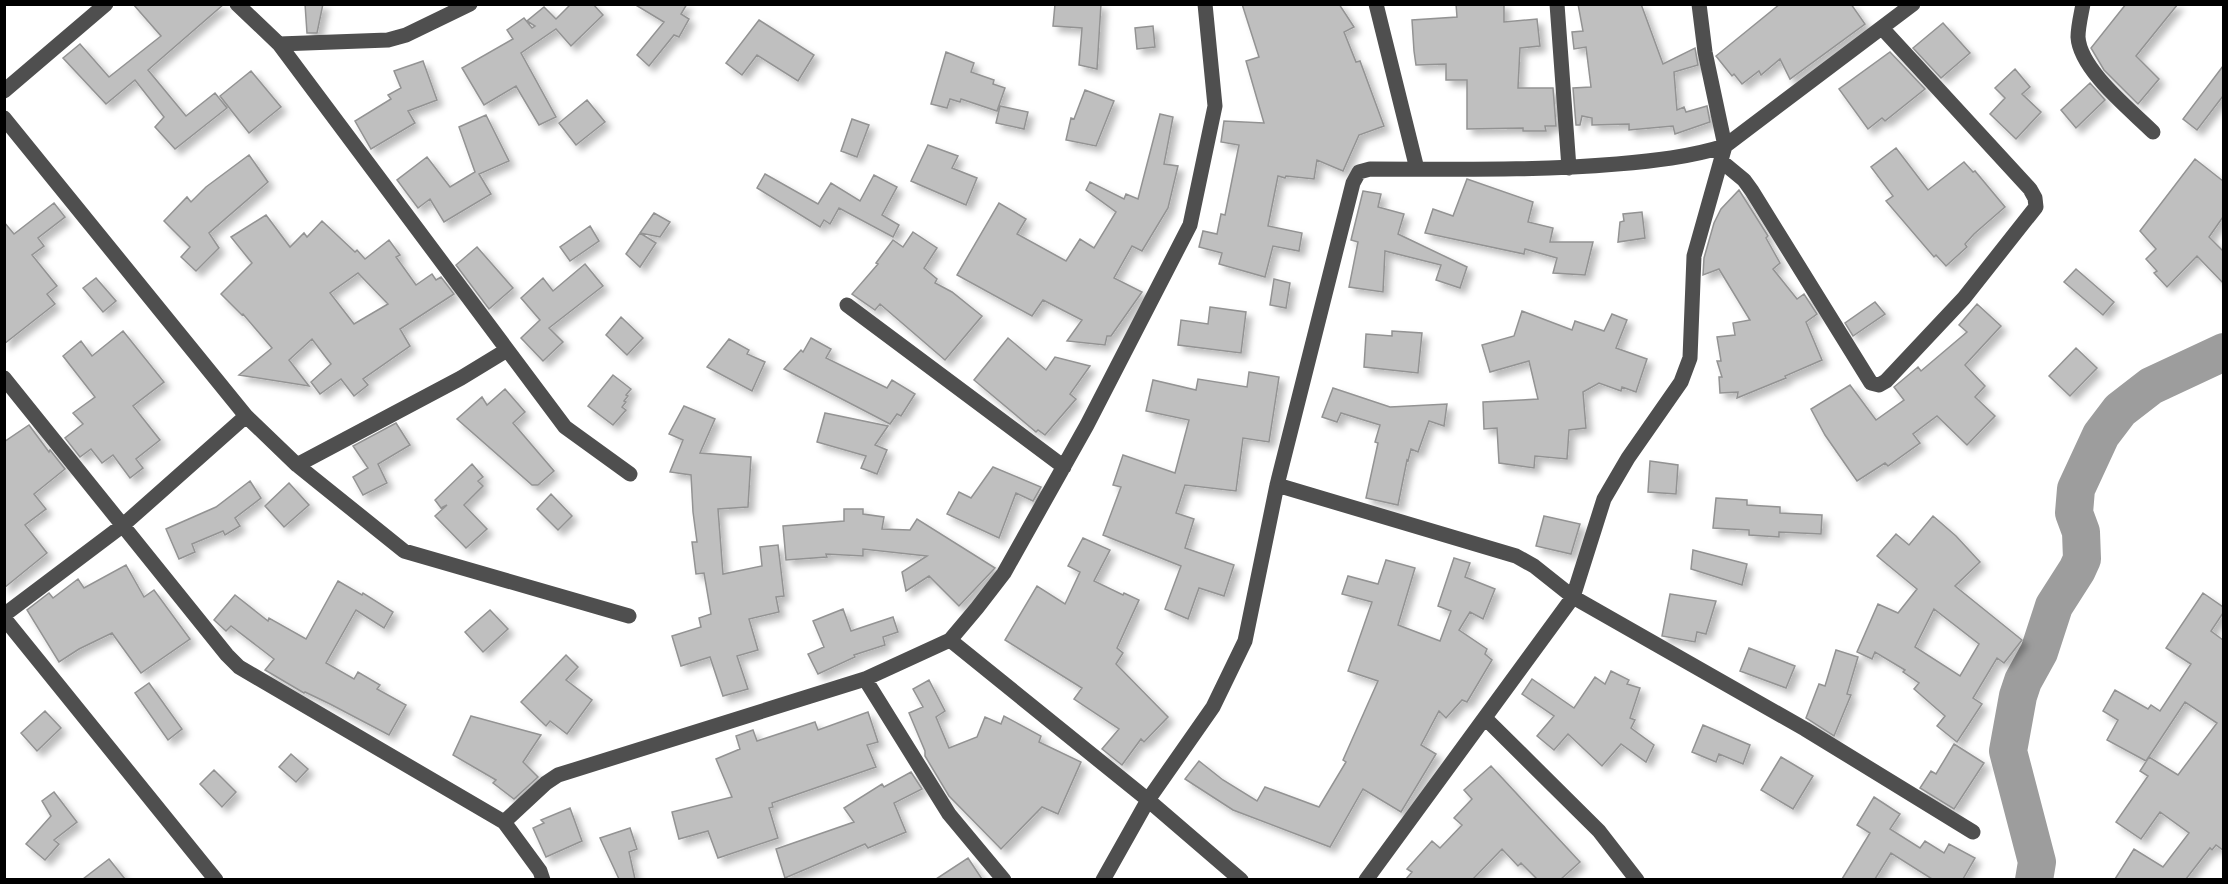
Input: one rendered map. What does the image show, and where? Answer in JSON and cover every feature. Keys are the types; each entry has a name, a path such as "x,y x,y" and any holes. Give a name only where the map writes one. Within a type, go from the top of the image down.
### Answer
{"street":[{"path":"4,91 106,4"},
{"path":"237,4 279,44 566,427 630,474"},
{"path":"279,44 388,40 406,35 470,4"},
{"path":"504,822 558,774 865,679 950,640 1004,573 1064,467 1190,225 1215,106 1205,4"},
{"path":"1376,4 1417,169"},
{"path":"1557,4 1569,168"},
{"path":"1366,879 1573,597 1605,499 1628,458 1681,382 1690,358 1694,256 1723,153 1699,4"},
{"path":"1103,879 1148,800 1213,708 1245,641 1277,485 1353,183 1359,172 1417,169 1569,168 1643,162 1704,153 1723,153 1913,4"},
{"path":"2083,4 2078,38 2087,63 2104,84 2153,132"},
{"path":"1723,153 1752,191 1871,383 1879,385 1886,381 1964,298 2036,207 2035,198 2030,189 1882,28"},
{"path":"4,118 246,416 297,465 404,550 629,616"},
{"path":"847,305 1064,467"},
{"path":"297,465 460,378 507,350"},
{"path":"4,378 122,526 239,667 504,822 540,871 543,879"},
{"path":"216,879 4,616 122,526 246,416"},
{"path":"1277,485 1516,556 1534,566 1573,597 1805,729 1973,832"},
{"path":"950,640 1148,800 1241,879"},
{"path":"865,679 949,814 1004,879"},
{"path":"1485,718 1599,831 1637,879"}],"building":[{"path":"133,4 224,4 148,70 186,116 215,93 227,108 175,149 155,127 164,117 135,80 106,104 63,58 80,44 109,77 161,36"},
{"path":"305,4 323,4 317,33 307,33"},
{"path":"571,4 593,4 603,15 571,46 556,29 521,53 556,117 539,125 516,86 484,105 462,68 513,39 507,30 524,18 532,28 535,26 527,21 544,7 556,19"},
{"path":"634,4 687,4 681,14 689,19 679,37 674,35 649,66 637,55 664,22"},
{"path":"1055,4 1101,4 1097,69 1079,65 1082,28 1053,26"},
{"path":"1242,4 1339,4 1354,27 1344,32 1356,62 1360,61 1384,126 1359,135 1343,171 1317,160 1314,179 1278,176 1268,226 1302,233 1299,251 1273,246 1265,277 1219,264 1222,253 1199,247 1203,231 1217,234 1221,214 1225,215 1239,145 1221,142 1224,121 1264,123 1246,61 1259,57"},
{"path":"1456,4 1504,4 1504,22 1537,19 1540,46 1520,48 1518,88 1553,88 1556,126 1545,126 1546,131 1523,131 1523,128 1467,129 1467,80 1446,80 1446,64 1416,65 1414,51 1412,20 1457,17"},
{"path":"1578,4 1641,4 1663,64 1695,48 1698,65 1674,72 1677,110 1684,107 1686,112 1707,106 1710,122 1675,134 1673,126 1629,130 1629,124 1592,125 1592,118 1582,116 1580,125 1576,125 1573,88 1591,87 1586,47 1574,49 1572,32 1583,31"},
{"path":"1780,4 1851,4 1865,24 1790,79 1780,59 1761,75 1759,71 1742,84 1734,74 1732,76 1716,56"},
{"path":"2126,4 2178,4 2136,56 2159,79 2138,104 2104,70 2091,48"},
{"path":"759,20 814,55 798,81 757,55 742,75 726,63"},
{"path":"1943,23 1970,53 1941,78 1913,48"},
{"path":"1153,26 1155,47 1137,49 1135,28"},
{"path":"946,52 974,63 971,72 994,80 993,84 1005,88 997,111 961,99 960,102 950,99 947,108 931,104"},
{"path":"1890,52 1925,89 1885,121 1882,118 1868,129 1839,89"},
{"path":"423,61 437,100 408,111 415,123 371,149 355,121 391,99 388,95 401,88 394,71"},
{"path":"2223,66 2223,96 2197,130 2183,119"},
{"path":"2015,69 2030,87 2022,94 2041,112 2016,139 1990,114 2005,98 1995,88"},
{"path":"251,71 281,107 249,133 220,96"},
{"path":"2090,83 2105,100 2076,128 2061,110"},
{"path":"1085,90 1114,101 1096,146 1066,140 1071,118 1074,119"},
{"path":"587,100 605,122 576,145 559,123"},
{"path":"1000,106 1028,112 1024,129 996,123"},
{"path":"1160,114 1173,117 1164,164 1178,166 1168,208 1142,251 1132,246 1114,278 1142,292 1111,336 1107,336 1105,345 1067,341 1082,320 1043,300 1032,316 957,275 999,203 1026,219 1017,234 1066,261 1080,239 1094,248 1116,212 1086,190 1090,182 1124,199 1126,194 1138,199"},
{"path":"486,115 509,161 479,174 491,194 444,222 430,199 418,208 397,180 427,157 450,187 475,172 459,127"},
{"path":"852,119 869,125 857,157 841,151"},
{"path":"928,145 958,156 952,168 977,178 966,205 911,181"},
{"path":"1896,148 1928,190 1964,162 1973,172 1975,171 2005,207 1974,234 1965,244 1967,247 1946,266 1936,255 1934,257 1886,201 1893,196 1871,167"},
{"path":"249,155 268,182 209,233 219,248 196,271 181,257 190,247 164,221 187,197 191,202 206,187"},
{"path":"2195,159 2223,181 2223,217 2209,237 2223,251 2223,283 2197,256 2167,287 2154,273 2157,271 2146,259 2156,249 2140,231"},
{"path":"765,174 818,204 831,183 860,201 874,175 897,187 882,215 899,225 893,237 839,208 830,224 824,220 820,227 757,188"},
{"path":"1467,179 1533,202 1528,222 1553,228 1550,242 1593,242 1585,275 1553,273 1557,258 1525,249 1524,254 1425,233 1433,209 1453,216"},
{"path":"1739,190 1768,236 1766,238 1780,263 1773,269 1797,299 1804,294 1817,314 1806,322 1822,360 1737,398 1738,392 1720,393 1719,377 1722,377 1717,361 1721,361 1717,337 1735,335 1733,323 1750,320 1719,269 1703,275 1704,258 1714,223 1721,209"},
{"path":"1363,191 1381,194 1378,207 1404,214 1398,234 1467,267 1460,288 1436,280 1441,265 1385,251 1383,292 1349,287 1358,242 1351,240"},
{"path":"54,203 65,217 38,238 44,246 32,255 57,286 47,294 55,304 4,344 4,222 14,234"},
{"path":"1642,212 1645,238 1618,242 1620,222 1624,221 1623,214"},
{"path":"654,213 670,222 660,237 640,233"},
{"path":"266,215 290,247 304,233 307,237 322,221 365,259 389,240 400,255 396,257 416,285 432,274 436,280 441,277 454,294 400,329 410,346 363,379 368,385 354,396 341,379 320,394 311,382 331,364 312,339 289,360 309,386 239,375 272,348 243,314 221,294 252,263 231,237","holes":["358,273 388,304 354,324 330,293"]},
{"path":"590,226 599,241 570,261 560,247"},
{"path":"913,232 937,248 924,268 937,279 935,283 952,292 982,316 945,360 880,304 875,310 852,294 878,264 876,263 893,240 903,247"},
{"path":"640,233 656,243 640,267 626,254"},
{"path":"477,247 513,288 489,309 456,265"},
{"path":"585,264 603,286 549,328 563,342 543,361 521,338 540,320 521,298 543,278 553,291"},
{"path":"2076,269 2114,302 2103,315 2064,282"},
{"path":"96,278 116,301 103,312 83,288"},
{"path":"1274,279 1290,283 1286,308 1270,305"},
{"path":"1875,302 1885,314 1853,336 1845,323"},
{"path":"1977,304 2001,326 1965,365 1985,386 1975,397 1995,416 1967,445 1937,416 1913,434 1920,443 1888,466 1885,463 1857,481 1825,435 1811,409 1850,385 1876,420 1904,400 1894,387 1918,367 1921,371 1967,332 1959,325"},
{"path":"1210,307 1246,312 1241,353 1178,345 1181,320 1208,324"},
{"path":"1522,311 1572,330 1575,321 1604,331 1612,314 1627,320 1616,348 1647,359 1636,392 1622,387 1621,391 1599,383 1583,392 1586,428 1569,430 1567,459 1535,456 1534,468 1499,463 1497,428 1484,429 1483,402 1538,399 1529,361 1490,372 1482,345 1514,336"},
{"path":"621,317 643,338 627,355 606,335"},
{"path":"123,331 164,382 133,406 160,440 136,459 143,468 130,478 113,455 102,463 91,449 80,457 65,438 83,424 73,413 95,397 63,356 81,341 92,356"},
{"path":"1392,331 1422,333 1418,373 1364,367 1366,334 1392,336"},
{"path":"811,338 831,349 826,358 887,388 892,380 915,394 901,416 897,414 890,424 784,369 801,350 803,352"},
{"path":"1008,338 1046,370 1055,357 1090,366 1070,394 1076,399 1045,435 1038,430 1036,432 974,380"},
{"path":"729,339 749,350 747,354 765,362 752,391 707,367"},
{"path":"2076,348 2097,368 2070,396 2049,376"},
{"path":"1249,372 1279,377 1269,442 1243,438 1236,491 1185,485 1176,513 1194,519 1185,548 1234,565 1224,596 1199,588 1188,619 1165,609 1181,566 1103,535 1121,487 1113,485 1123,455 1175,473 1189,420 1146,411 1153,380 1196,390 1198,379 1247,387"},
{"path":"613,375 631,389 622,407 626,410 613,425 588,406"},
{"path":"1333,388 1390,407 1447,404 1444,426 1429,421 1418,452 1411,449 1398,505 1366,498 1380,425 1341,413 1337,422 1322,417"},
{"path":"505,389 525,412 513,423 554,471 538,485 532,485 457,419 482,397 487,405"},
{"path":"684,406 715,419 700,453 751,457 748,507 718,509 723,574 762,566 760,547 778,545 784,596 776,597 779,612 749,619 758,650 737,656 748,689 723,696 710,657 681,666 672,636 701,627 699,618 711,614 704,573 696,574 692,542 697,542 691,475 670,472 683,440 669,434"},
{"path":"825,413 888,426 875,445 887,450 877,474 861,468 866,456 817,442"},
{"path":"396,423 410,445 378,464 387,483 363,495 353,477 368,468 353,446"},
{"path":"29,425 65,469 34,494 46,509 25,525 47,553 4,588 4,442"},
{"path":"1650,461 1678,465 1676,494 1648,492"},
{"path":"472,464 483,477 478,481 483,486 464,505 487,529 466,548 435,516 447,505 441,508 435,500"},
{"path":"993,467 1041,487 1033,501 1016,493 999,538 947,514 959,492 971,498"},
{"path":"250,481 261,498 235,518 240,526 225,535 223,531 192,544 195,552 179,559 166,529 216,507"},
{"path":"289,483 309,505 284,527 265,506"},
{"path":"551,494 572,516 558,530 537,509"},
{"path":"1716,498 1747,500 1747,505 1780,507 1780,513 1822,515 1821,534 1779,532 1779,537 1749,535 1749,530 1713,528"},
{"path":"844,509 863,509 863,514 884,517 882,529 910,530 917,519 995,568 959,606 929,576 906,591 902,572 927,556 863,549 863,556 826,554 827,557 786,560 783,526 844,521"},
{"path":"1544,516 1580,524 1571,554 1536,546"},
{"path":"1933,516 1980,562 1955,586 2022,640 2004,663 1997,658 1973,698 1982,704 1957,742 1937,726 1945,716 1914,689 1919,683 1903,672 1905,670 1875,652 1872,659 1857,652 1878,604 1898,613 1917,589 1877,556 1896,534 1909,545","holes":["1934,609 1979,644 1960,676 1915,647"]},
{"path":"1083,538 1110,550 1094,581 1139,600 1117,648 1123,653 1116,664 1168,717 1144,742 1141,739 1122,765 1102,749 1119,729 1074,699 1082,688 1005,640 1037,586 1065,604 1080,572 1068,566"},
{"path":"1693,550 1747,564 1742,585 1691,569"},
{"path":"1454,558 1470,563 1465,577 1495,589 1483,619 1470,612 1459,630 1487,649 1485,654 1492,660 1467,702 1462,700 1446,718 1439,711 1421,745 1436,754 1401,812 1363,789 1330,847 1233,810 1185,779 1199,761 1223,780 1257,801 1265,787 1319,807 1346,762 1343,760 1378,681 1348,671 1372,602 1342,594 1348,576 1378,584 1386,560 1415,568 1398,625 1440,641 1451,611 1438,606"},
{"path":"126,565 144,597 154,590 190,639 141,673 112,633 79,649 59,662 27,610 49,593 53,598 78,579 84,588"},
{"path":"338,581 362,595 363,593 393,612 384,628 356,610 326,663 354,679 358,672 380,685 377,689 406,705 389,735 304,693 265,670 274,659 231,626 226,631 214,620 235,595 268,621 269,618 306,639"},
{"path":"2203,593 2223,607 2223,613 2211,631 2223,640 2223,850 2216,845 2212,850 2210,848 2186,879 2115,879 2134,849 2163,867 2189,833 2160,812 2141,839 2116,822 2148,776 2140,771 2149,757 2178,775 2217,723 2185,702 2146,761 2107,740 2118,720 2103,711 2115,690 2148,709 2151,705 2160,711 2191,664 2166,648"},
{"path":"1670,594 1716,601 1706,634 1697,632 1695,642 1662,636"},
{"path":"843,609 851,631 893,617 898,632 883,637 885,645 854,655 855,657 818,674 808,654 824,647 813,621"},
{"path":"490,610 508,629 483,652 465,632"},
{"path":"1749,648 1795,666 1786,688 1740,671"},
{"path":"1836,650 1858,657 1847,694 1851,695 1834,736 1806,718 1819,684 1825,686"},
{"path":"566,655 578,667 566,680 592,700 567,734 550,721 546,726 521,702"},
{"path":"1611,671 1629,680 1627,684 1640,688 1630,718 1635,720 1631,728 1654,745 1646,762 1621,744 1602,766 1568,734 1554,750 1537,736 1554,716 1522,694 1532,679 1574,708 1595,677 1605,684"},
{"path":"929,680 945,711 936,717 949,748 977,737 985,717 1001,724 1004,716 1041,736 1039,742 1081,762 1058,814 1042,807 1001,849 949,796 925,756 909,713 923,707 913,689"},
{"path":"149,683 182,729 168,740 135,693"},
{"path":"45,711 61,728 37,751 21,733"},
{"path":"868,712 878,742 867,745 876,767 772,803 773,807 769,808 778,838 718,858 708,831 679,839 672,812 732,797 716,759 740,749 736,736 753,730 757,741 815,722 818,730"},
{"path":"471,716 541,735 523,762 538,777 514,799 493,783 496,780 453,755"},
{"path":"1703,725 1750,745 1743,764 1719,754 1716,762 1692,752"},
{"path":"1954,744 1984,763 1954,809 1920,788 1931,771 1936,774"},
{"path":"291,754 308,769 296,782 279,767"},
{"path":"1781,757 1813,776 1793,809 1761,790"},
{"path":"1491,766 1580,862 1561,879 1537,879 1521,863 1518,866 1502,849 1473,879 1406,879 1412,872 1407,869 1432,841 1440,848 1462,825 1454,818 1472,799 1464,790"},
{"path":"214,770 236,792 222,807 200,784"},
{"path":"911,772 922,789 894,803 906,832 868,848 865,844 785,878 776,849 854,822 844,808 882,784 884,787"},
{"path":"54,792 77,822 54,840 59,844 45,860 26,844 51,816 42,801"},
{"path":"1874,797 1900,814 1890,829 1920,848 1925,841 1944,853 1949,844 1975,858 1963,879 1932,879 1891,853 1875,879 1842,879 1870,833 1857,825"},
{"path":"570,808 582,841 546,857 533,828 544,823 541,820"},
{"path":"630,828 637,849 629,852 635,879 619,879 600,838"},
{"path":"968,858 982,879 936,879"},
{"path":"109,859 125,879 83,879"}],"waterway":[{"path":"2034,880 2037,862 2008,751 2023,681 2039,652 2054,606 2082,559 2081,532 2074,513 2076,489 2101,435 2120,410 2151,386 2224,352"}]}
